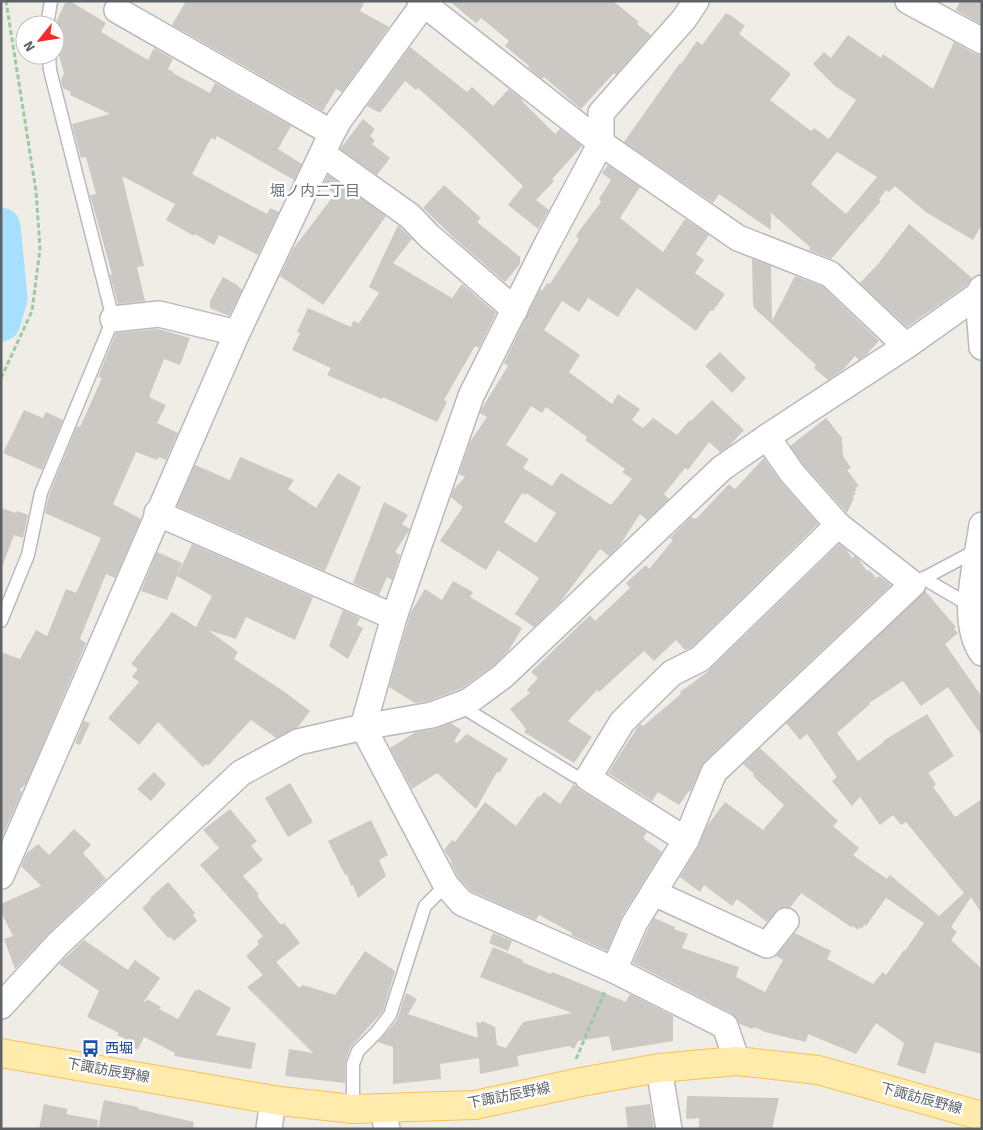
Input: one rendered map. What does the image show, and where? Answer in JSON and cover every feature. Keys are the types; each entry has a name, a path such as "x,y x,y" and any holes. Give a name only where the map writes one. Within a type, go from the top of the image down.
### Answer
{"main road":[{"name":"下諏訪辰野線","path":"1,1053 273,1100 352,1110 385,1119 475,1104 659,1068 737,1061 818,1070 982,1116"}],"street":[{"path":"696,1 684,19 601,113 601,143 471,396 394,617 363,727 446,885 462,903 614,970 725,1026 737,1061"},
{"path":"908,1 982,41"},
{"path":"1,876 157,513 237,333 339,120 424,2 601,143 738,238 830,274 906,346"},
{"path":"117,10 328,143 515,310"},
{"path":"2,1001 58,944 241,773 298,742 363,727 432,715 469,701 503,676 722,468 906,346 980,292"},
{"path":"980,292 982,348"},
{"path":"113,319 159,314 237,333"},
{"path":"614,970 634,924 686,840 714,772 918,581 838,525 792,473 767,437"},
{"path":"157,513 394,617"},
{"path":"686,840 588,778 622,722 672,673 700,659 838,525"},
{"path":"980,537 974,570 970,615 977,645 982,652"},
{"path":"654,893 767,945 786,921"},
{"path":"659,1068 668,1129"},
{"path":"269,1129 273,1100"}],"lane":[{"path":"49,15 51,1"},
{"path":"1,621 28,555 41,493 113,319 50,65"},
{"path":"971,606 918,581 980,537"},
{"path":"459,705 574,776 588,778"},
{"path":"352,1110 353,1064 358,1051 390,1015 425,906 446,885"}],"path":[{"path":"1,378 32,311 40,249 36,191 6,1"},
{"path":"581,1082 575,1059 614,970"}],"building":[{"path":"66,1 70,1 106,23 101,32 148,60 154,48 173,59 168,69 173,73 210,93 215,83 291,126 278,149 302,164 294,180 217,136 215,140 211,138 192,174 267,214 270,208 279,212 258,255 219,235 214,245 166,220 175,204 122,176 144,266 137,267 145,301 118,304 110,275 112,274 90,195 96,194 86,157 81,158 72,124 110,114 70,95 71,92 63,88 61,80 64,73 62,65 65,65 65,15 59,15"},
{"path":"186,1 365,1 360,11 389,27 342,92 336,89 323,111 172,25"},
{"path":"449,1 613,1 639,22 637,24 651,35 616,75 614,73 581,109 544,77 542,79 528,67 505,46 509,41 481,18 476,23"},
{"path":"960,1 982,1 982,25 956,10"},
{"path":"726,13 729,14 745,26 739,34 791,74 770,100 811,131 814,128 829,139 856,100 835,86 813,64 824,52 831,58 848,35 881,58 883,54 933,89 954,42 975,54 982,55 982,224 973,240 927,213 895,186 889,192 886,190 879,200 881,201 831,259 809,250 810,247 771,213 771,230 719,194 713,203 624,142 697,41 702,45","holes":["837,152 877,177 846,214 811,184"]},
{"path":"410,47 467,92 472,87 493,106 509,89 523,100 555,134 560,129 582,146 536,200 549,210 538,229 508,205 523,186 418,88 416,90 405,81 380,113 367,106"},
{"path":"363,119 375,129 370,136 375,141 372,144 390,158 377,175 340,149"},
{"path":"608,165 640,187 620,218 663,252 685,219 709,235 696,254 704,260 695,273 725,294 696,331 637,288 618,317 588,298 579,312 562,301 544,330 580,355 569,372 612,404 618,394 640,409 632,420 643,428 653,418 677,435 712,400 744,430 729,446 720,452 709,442 688,470 685,468 664,494 669,499 647,520 640,514 620,545 609,556 600,549 561,601 534,627 515,614 539,578 498,550 486,570 440,541 463,507 451,497 453,490 465,477 459,474 470,442 487,417 480,413 482,408 508,366 504,363 540,289 542,291 547,283 550,284 579,239 576,236 601,202 599,199 611,180 602,173","holes":["531,406 542,413 546,407 587,437 585,440 625,469 622,472 632,479 611,505 561,473 552,486 523,468 529,459 506,445","522,493 525,495 526,493 556,513 536,543 504,522"]},
{"path":"328,175 386,216 323,305 280,276 293,249 335,194 323,185"},
{"path":"444,185 481,218 477,222 520,257 520,264 505,282 454,238 423,208"},
{"path":"909,224 972,278 967,285 907,327 860,283 878,264"},
{"path":"398,225 412,239 393,263 452,298 462,284 496,313 479,348 475,346 444,400 447,402 437,422 383,397 382,399 327,375 331,368 292,350 300,333 297,332 308,308 351,327 353,321 359,323 379,293 369,287"},
{"path":"752,259 771,266 772,321 795,276 822,286 879,341 867,354 859,360 855,356 844,369 828,380 814,368 816,365 754,308"},
{"path":"223,277 242,290 229,316 210,308 210,301"},
{"path":"158,329 190,338 180,365 164,359 149,397 166,405 157,423 178,433 166,460 159,457 157,460 136,452 113,504 141,519 115,578 106,574 80,639 86,643 26,784 19,790 22,792 1,839 1,652 20,659 36,630 47,636 66,589 76,593 101,538 45,513 49,495 77,426 80,427 102,378 98,377 116,333"},
{"path":"720,352 746,378 732,393 705,366"},
{"path":"24,410 43,418 46,412 63,420 42,470 3,453"},
{"path":"826,418 842,438 843,456 851,468 847,470 859,486 855,488 857,490 854,492 856,494 852,496 854,498 847,513 803,464 790,446"},
{"path":"240,457 294,480 288,489 316,508 338,473 361,487 325,571 177,506 195,465 230,480"},
{"path":"764,458 781,482 818,524 692,647 685,650 676,640 654,661 644,651 599,692 597,690 568,721 592,737 574,763 524,732 526,729 510,709 530,693 527,690 538,678 531,672 590,615 595,621 630,588 626,583 646,565 649,569 673,540 670,538 691,517 696,519 729,484 735,489"},
{"path":"384,502 408,515 402,524 410,529 395,552 400,555 392,580 387,577 379,595 353,583"},
{"path":"1,508 28,515 23,538 14,535 3,565 1,564"},
{"path":"192,544 313,597 295,640 246,617 236,639 208,630 238,652 234,659 282,690 310,711 298,727 276,738 251,720 208,766 206,764 203,767 158,722 139,745 108,718 139,682 132,677 138,669 131,664 172,612 196,627 212,596 177,576"},
{"path":"839,544 846,549 852,558 855,556 867,571 869,570 876,578 879,576 891,585 704,762 690,792 679,805 658,792 652,801 608,773 640,724 643,726 681,694 680,692 706,673"},
{"path":"157,552 182,563 167,600 141,591"},
{"path":"453,581 473,592 470,597 522,628 509,650 494,665 462,688 428,701 415,703 389,687 408,621 411,612 425,589 442,600"},
{"path":"925,591 956,627 954,629 958,633 945,644 982,697 982,736 948,687 921,706 903,681 869,703 837,733 858,761 883,741 927,714 954,756 928,773 936,784 933,787 955,817 982,799 982,914 971,897 951,927 957,932 951,940 982,969 982,1054 935,1042 925,1074 897,1065 904,1043 876,1023 856,1054 808,1034 806,1042 765,1032 754,1027 753,1029 742,1025 731,1013 633,963 654,918 688,934 682,948 739,967 736,977 765,992 783,960 776,956 795,933 831,951 827,959 873,984 883,972 886,975 924,923 886,898 866,926 864,925 862,929 859,927 858,930 801,893 790,908 780,908 767,922 737,899 732,906 704,885 700,892 680,877 698,847 707,826 725,802 763,830 784,805 743,764 760,748 838,821 833,826 859,848 853,855 887,879 890,875 939,916 964,893 906,822 901,825 893,815 880,825 860,797 852,806 832,781 837,777 807,734 800,740 786,723"},
{"path":"343,610 360,618 357,625 363,628 348,659 329,646"},
{"path":"84,721 90,723 80,745 75,743"},
{"path":"451,723 461,730 454,741 457,743 467,734 508,759 499,773 497,772 476,809 437,773 412,789 390,748 416,732 435,729"},
{"path":"154,772 166,784 151,801 137,789"},
{"path":"290,783 313,822 288,837 265,798"},
{"path":"574,784 580,790 647,832 643,838 662,852 622,916 607,951 571,935 572,933 539,915 536,920 471,891 458,877 452,862 444,850 452,840 455,842 485,802 516,826 538,796 540,797 544,792 560,804"},
{"path":"230,809 257,841 251,846 263,860 243,876 259,894 257,896 281,925 284,923 300,943 276,962 299,988 303,985 335,995 365,951 395,971 383,1011 350,1048 345,1064 345,1083 285,1076 289,1049 313,1053 247,987 263,975 246,956 259,944 257,941 263,936 200,865 219,848 203,830"},
{"path":"371,820 388,855 379,860 386,876 358,898 353,885 351,886 347,874 345,875 328,841"},
{"path":"74,829 91,845 83,853 106,879 48,934 15,969 4,939 13,936 1,912 1,904 41,886 21,866 27,853 38,844 49,855"},
{"path":"168,882 195,913 193,915 197,921 174,941 170,937 168,938 142,908"},
{"path":"493,933 512,941 508,951 489,943"},
{"path":"84,940 128,970 135,960 160,978 144,1001 146,1002 147,999 161,1007 159,1009 178,1019 195,990 197,991 198,989 231,1008 216,1035 256,1043 251,1069 174,1056 175,1053 144,1037 138,1049 121,1047 125,1039 117,1035 119,1033 87,1017 99,991 59,964"},
{"path":"493,947 551,974 552,972 626,1002 630,994 673,1016 673,1041 612,1051 609,1036 578,1041 574,1049 569,1046 517,1056 519,1066 480,1074 479,1058 440,1064 441,1079 393,1084 393,1047 378,1042 397,1020 406,993 417,999 408,1014 478,1038 476,1022 481,1023 482,1021 495,1027 497,1045 506,1048 523,1022 572,1013 480,977"},
{"path":"687,1096 779,1098 772,1129 699,1129 699,1118 686,1119"},
{"path":"104,1100 194,1122 193,1129 98,1129"},
{"path":"44,1104 68,1109 66,1114 98,1120 97,1129 39,1129"},
{"path":"650,1104 654,1129 628,1129 625,1107"}],"waterway":[{"path":"1,227 8,298 1,322"}],"place":[{"name":"西堀","path":"91,1049"}],"district":[{"name":"堀ノ内二丁目","path":"315,191"}]}
